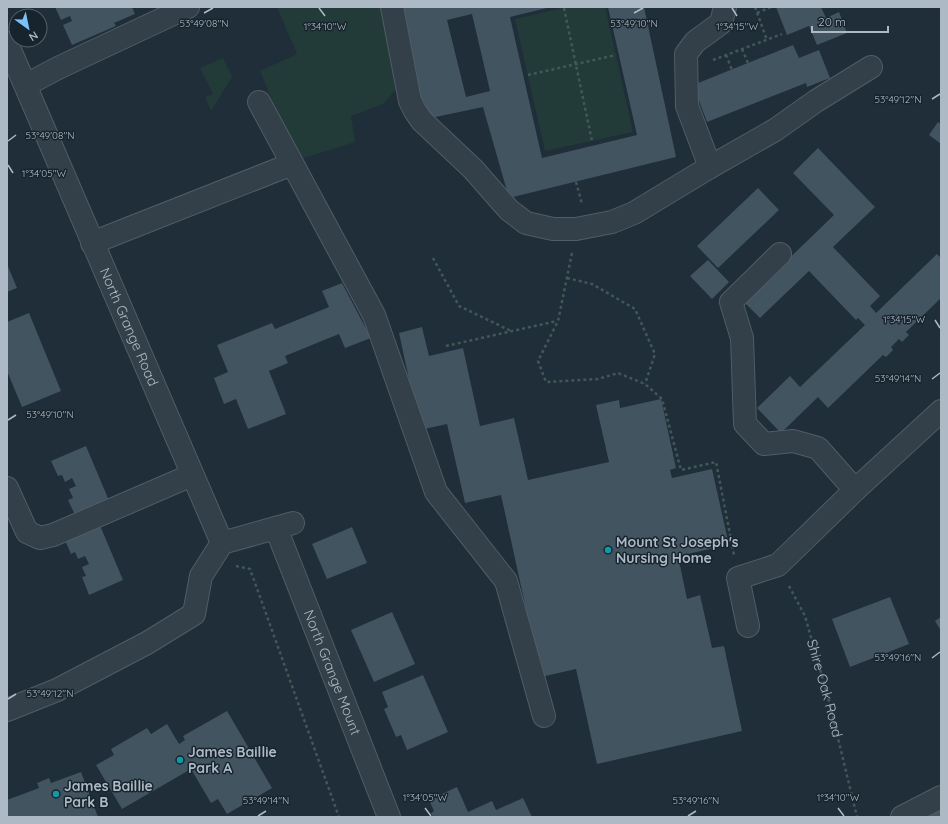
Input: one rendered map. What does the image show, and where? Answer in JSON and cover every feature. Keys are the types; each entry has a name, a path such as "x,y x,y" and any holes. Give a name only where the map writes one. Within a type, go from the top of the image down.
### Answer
{"street":[{"path":"26,85 58,68 188,7"},
{"path":"392,7 410,101 422,121 473,169 509,210 526,223 553,229 576,229 612,222 634,213 775,130 816,101 871,67"},
{"path":"710,167 687,106 686,54 695,42 721,23 726,7"},
{"name":"North Grange Road","path":"9,52 26,85 92,243 222,543"},
{"path":"259,102 374,314 436,492 506,581 544,716"},
{"path":"92,243 292,164"},
{"path":"780,254 731,302 742,338 745,424 764,444 792,442 818,448 855,490"},
{"path":"748,626 738,578 778,565 855,490 941,411"},
{"path":"7,488 27,532 40,538 53,535 192,475"},
{"name":"North Grange Mount","path":"222,543 285,526 389,817"},
{"path":"7,710 57,690 147,643 194,614 202,576 222,543"},
{"path":"902,817 941,797"}],"path":[{"path":"755,7 767,40"},
{"path":"757,13 771,7"},
{"path":"564,8 592,141"},
{"path":"686,70 782,34"},
{"path":"742,49 748,63"},
{"path":"528,75 616,55"},
{"path":"726,55 732,70"},
{"path":"576,229 558,321 538,361 546,382 598,379 618,373 644,384 662,399 681,470 716,462 738,578"},
{"path":"433,258 459,306 512,331"},
{"path":"567,278 592,284 635,309 656,354 644,384"},
{"path":"446,346 558,321"},
{"path":"210,561 250,569 339,817"},
{"name":"Shire Oak Road","path":"778,565 805,616 829,701 857,817"}],"green space":[{"path":"277,7 381,7 398,87 383,104 351,116 355,142 297,160 260,71 297,54"},
{"path":"567,7 605,7 633,132 545,151 515,19"},
{"path":"223,58 232,77 211,111 205,97 213,94 200,68"}],"building":[{"path":"55,7 132,7 135,14 114,23 116,26 72,45 63,25 72,21 70,16 61,20"},
{"path":"398,7 551,7 510,17 542,158 637,135 608,7 644,7 676,157 509,198 483,107 426,119","holes":["472,14 490,91 466,97 447,20"]},
{"path":"776,7 821,7 826,18 839,12 847,33 817,45 809,26 787,35"},
{"path":"793,45 799,58 819,50 830,78 807,87 806,83 707,122 693,85"},
{"path":"938,122 941,124 941,144 929,135"},
{"path":"818,148 875,207 833,247 880,296 870,306 876,313 937,254 941,258 941,298 906,332 909,335 902,342 899,339 891,347 893,350 886,357 883,355 828,408 818,397 781,433 757,408 790,376 800,387 865,325 858,318 856,320 809,271 760,318 744,302 834,215 793,173"},
{"path":"758,188 779,210 718,268 697,246"},
{"path":"708,260 729,282 712,299 690,276"},
{"path":"7,264 17,288 7,292"},
{"path":"342,283 371,338 345,348 339,334 285,356 288,363 269,371 286,414 248,429 236,399 224,404 214,378 228,372 217,345 272,323 275,329 329,307 322,291"},
{"path":"29,313 61,391 22,407 7,371 7,322"},
{"name":"Mount St Joseph's Nursing Home","path":"422,327 429,356 463,348 480,426 514,418 528,480 609,462 596,405 619,400 620,408 661,399 676,468 670,470 672,478 712,469 729,545 678,556 687,599 700,595 712,648 724,646 742,731 597,764 576,669 541,677 501,495 465,503 447,424 420,430 399,333"},
{"path":"86,446 110,503 76,517 68,500 73,498 69,489 76,486 72,478 65,482 62,475 58,476 51,461"},
{"path":"99,523 123,580 89,595 82,577 86,576 82,567 89,564 85,556 78,559 75,552 71,554 64,538"},
{"path":"352,527 367,563 327,579 312,544"},
{"path":"890,597 909,644 850,667 832,619"},
{"path":"392,612 415,664 374,682 351,630"},
{"path":"941,617 941,631 935,621"},
{"path":"423,675 448,732 407,750 401,735 396,737 384,709 388,707 382,692"},
{"name":"James Baillie Park A","path":"227,711 272,788 227,814 218,799 211,803 191,769 122,809 96,765 114,755 111,749 147,728 151,734 167,724 179,744 185,740 183,736"},
{"name":"James Baillie Park B","path":"81,772 98,817 7,817 7,800 39,788 37,783 49,778 51,783"},
{"path":"457,787 468,812 492,801 496,810 523,798 532,817 433,817 431,813 434,811 429,800"},
{"path":"941,799 941,817 923,817"}],"place":[{"name":"Mount St Joseph's Nursing Home","path":"608,550"},
{"name":"James Baillie Park A","path":"180,760"},
{"name":"James Baillie Park B","path":"56,794"}]}
